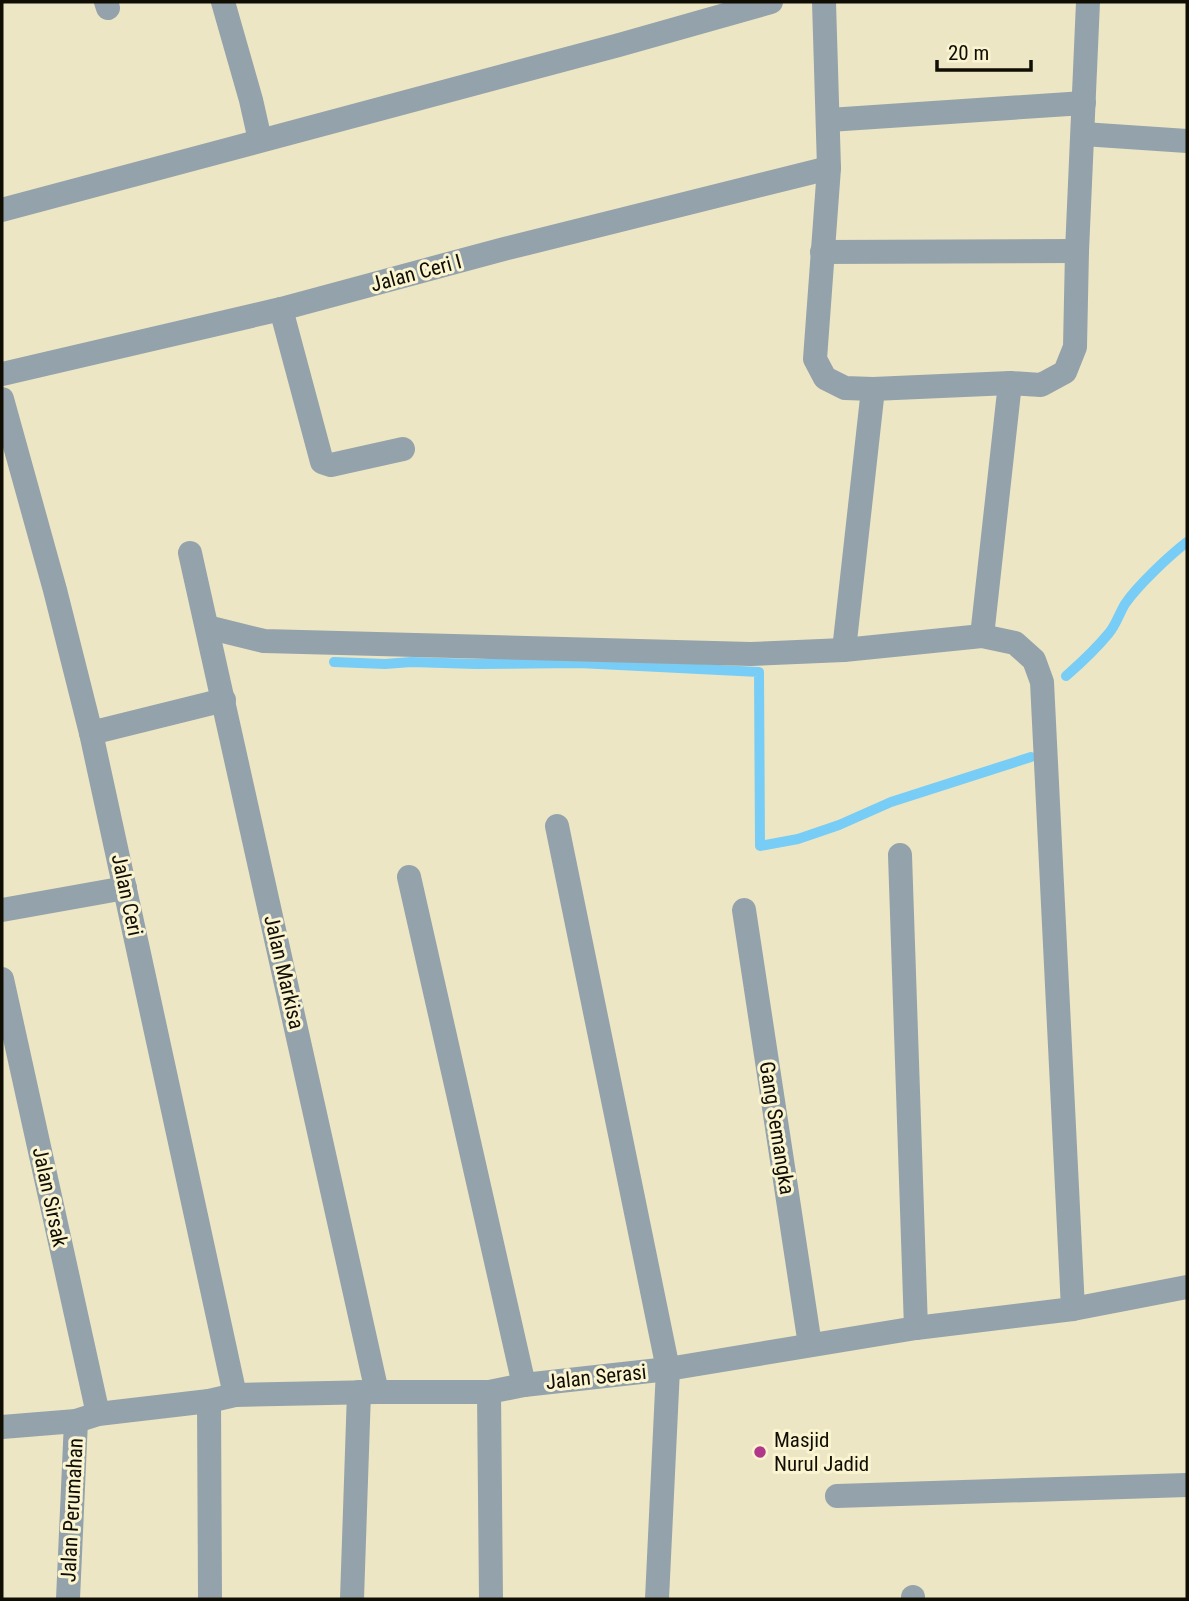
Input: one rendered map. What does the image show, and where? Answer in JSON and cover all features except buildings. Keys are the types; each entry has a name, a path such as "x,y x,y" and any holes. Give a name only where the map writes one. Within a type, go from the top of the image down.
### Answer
{"street":[{"path":"223,2 260,140"},
{"path":"2,210 771,2"},
{"path":"824,2 829,168 815,359 825,378 845,388 1010,383 1041,385 1065,372 1075,347 1088,2"},
{"path":"829,120 1084,103"},
{"path":"1083,134 1187,141"},
{"name":"Jalan Ceri I","path":"2,374 281,309 504,249 829,168"},
{"path":"822,252 1077,251"},
{"path":"281,309 322,462 331,465 403,449"},
{"path":"982,636 1010,383"},
{"path":"844,650 873,388"},
{"name":"Jalan Ceri","path":"2,399 91,733 236,1395"},
{"name":"Jalan Markisa","path":"190,553 224,700 368,1392 352,1599"},
{"path":"207,627 264,641 751,654 844,650 982,636 1015,643 1034,660 1042,682 1073,1309"},
{"path":"91,733 224,700"},
{"path":"557,826 668,1369 657,1599"},
{"path":"900,855 916,1328"},
{"path":"409,877 524,1385"},
{"path":"2,910 125,888"},
{"name":"Gang Semangka","path":"744,910 810,1345"},
{"name":"Jalan Sirsak","path":"2,979 87,1418"},
{"name":"Jalan Serasi","path":"2,1427 87,1418 236,1395 489,1392 524,1385 668,1369 916,1328 1073,1309 1187,1287"},
{"path":"489,1392 491,1599"},
{"path":"209,1401 210,1599"},
{"name":"Jalan Perumahan","path":"68,1599 87,1418"},
{"path":"837,1496 1187,1485"}],"waterway":[{"path":"1066,676 1109,633 1125,604 1138,588 1187,542"},
{"path":"334,662 579,663 759,672 760,846 798,839 839,825 891,802 1031,757"}],"place":[{"name":"Masjid Nurul Jadid","path":"760,1452"}]}
